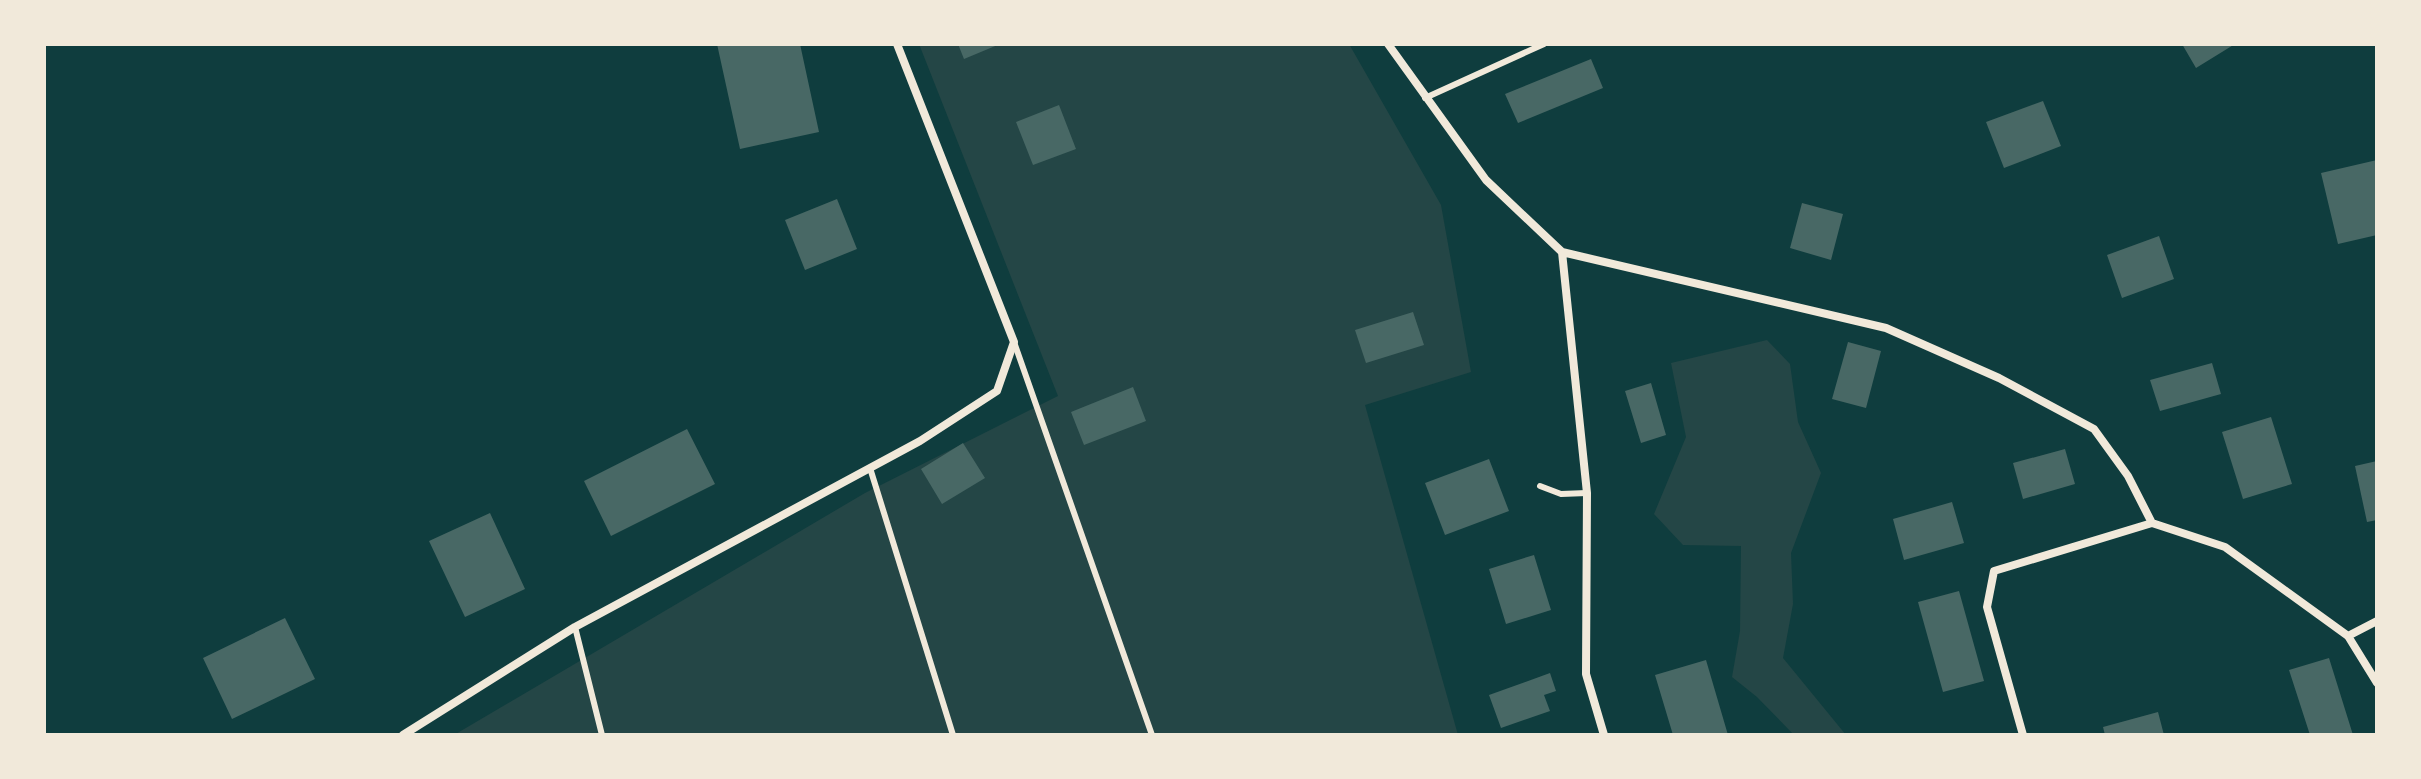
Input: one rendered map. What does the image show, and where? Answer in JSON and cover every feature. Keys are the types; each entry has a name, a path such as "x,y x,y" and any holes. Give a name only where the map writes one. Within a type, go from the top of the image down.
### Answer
{"street":[{"path":"403,735 575,627 920,441 997,391 1014,342 897,44"},
{"path":"1388,44 1486,180 1562,252 1886,328 1999,378 2094,429 2128,476 2152,523"},
{"path":"1562,252 1587,493 1586,674 1604,735"},
{"path":"2023,735 1987,607 1994,571 2152,523 2225,547 2348,636 2377,683"},
{"path":"2348,636 2377,621"}],"lane":[{"path":"1425,98 1544,44"},
{"path":"1014,342 1152,735"},
{"path":"870,468 953,735"},
{"path":"1540,486 1561,494 1587,493"},
{"path":"575,627 602,735"}],"shaded area":[{"path":"919,44 1349,44 1441,205 1471,372 1365,405 1458,735 454,735 865,493 1058,396"},
{"path":"1767,340 1790,364 1798,422 1821,473 1791,553 1793,604 1783,658 1846,735 1794,735 1757,697 1732,677 1740,631 1741,546 1683,545 1654,514 1686,437 1671,363"}],"building":[{"path":"717,44 800,44 819,132 740,149"},
{"path":"958,44 1000,44 964,59"},
{"path":"2182,44 2235,44 2196,68"},
{"path":"1591,59 1603,88 1518,123 1505,94"},
{"path":"2043,101 2061,146 2004,168 1986,122"},
{"path":"1059,105 1076,149 1033,165 1016,122"},
{"path":"2377,160 2377,235 2338,244 2321,173"},
{"path":"837,199 857,249 805,270 785,220"},
{"path":"1802,203 1843,214 1831,260 1790,248"},
{"path":"2159,236 2174,279 2122,298 2107,255"},
{"path":"1413,312 1424,345 1366,363 1355,330"},
{"path":"1848,342 1881,351 1866,408 1832,399"},
{"path":"2212,363 2221,394 2160,411 2150,380"},
{"path":"1651,383 1666,435 1641,443 1625,391"},
{"path":"1133,387 1146,421 1084,445 1071,412"},
{"path":"2271,417 2292,484 2243,499 2222,432"},
{"path":"687,429 715,484 611,536 584,481"},
{"path":"963,443 985,478 942,504 921,469"},
{"path":"2065,449 2075,484 2023,499 2013,463"},
{"path":"1489,459 1509,511 1445,535 1425,483"},
{"path":"2377,461 2377,520 2367,522 2355,466"},
{"path":"1952,502 1964,543 1904,560 1893,519"},
{"path":"490,513 525,589 465,617 429,541"},
{"path":"1534,555 1551,610 1506,624 1489,569"},
{"path":"1959,591 1984,681 1943,692 1918,602"},
{"path":"285,618 315,679 232,719 203,658"},
{"path":"2329,658 2353,735 2310,735 2289,670"},
{"path":"1706,660 1728,735 1673,735 1655,675"},
{"path":"1550,673 1556,691 1544,695 1550,711 1501,728 1489,695"},
{"path":"2158,712 2164,735 2105,735 2103,727"}]}
